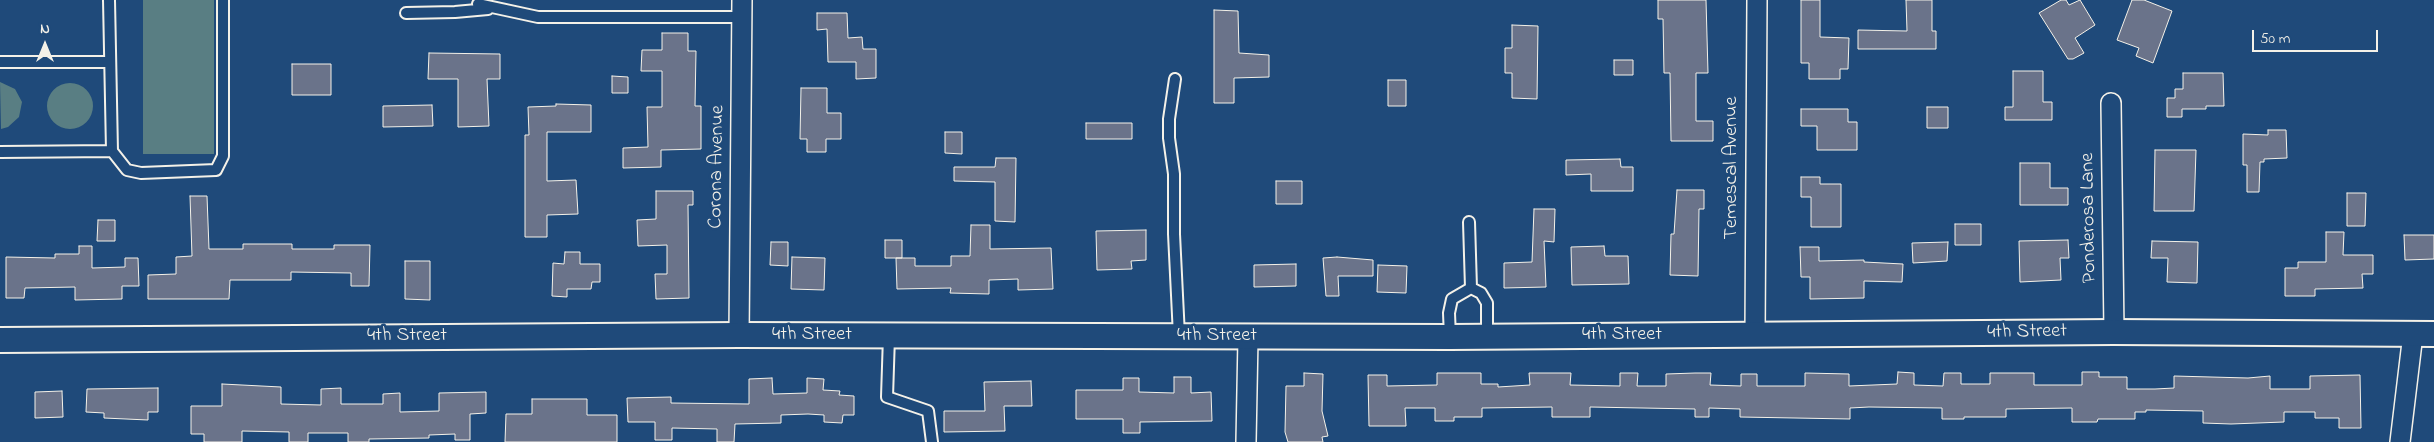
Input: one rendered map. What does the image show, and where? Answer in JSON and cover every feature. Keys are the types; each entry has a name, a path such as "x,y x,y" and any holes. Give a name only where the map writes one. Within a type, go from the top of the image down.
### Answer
{"street":[{"name":"Temescal Avenue","path":"1755,336 1757,0"},
{"name":"Corona Avenue","path":"739,335 742,8"},
{"name":"Ponderosa Lane","path":"2111,103 2114,332"},
{"name":"4th Street","path":"0,340 739,335 1248,338 1755,336 2114,332 2423,334"},
{"path":"2400,442 2423,334"},
{"path":"1246,442 1248,338"}],"lane":[{"path":"109,0 112,151 128,170 140,173 207,172 216,170 220,166 223,156 223,0"},
{"path":"478,4 538,17 742,8"},
{"path":"406,13 455,12 494,8"},
{"path":"0,62 110,62"},
{"path":"1175,79 1169,119 1169,138 1174,174 1174,234 1179,337"},
{"path":"0,152 112,151"},
{"path":"1469,222 1471,288"},
{"path":"1471,288 1481,293 1487,303 1487,337"},
{"path":"1450,337 1449,313 1452,299 1471,288"},
{"path":"889,336 887,397 928,411 932,442"}],"green space":[{"path":"143,0 214,0 214,154 143,154"},
{"path":"0,82 15,89 22,102 19,117 8,127 1,129"},
{"path":"75,83 79,84 89,93 92,97 92,115 83,125 75,129 65,129 57,125 48,115 47,101 51,93 61,84"}],"building":[{"path":"1658,0 1706,0 1708,73 1696,73 1696,121 1713,121 1713,141 1671,141 1670,73 1664,73 1663,19 1658,19"},
{"path":"1801,0 1820,0 1820,37 1849,38 1848,69 1840,69 1840,79 1809,79 1809,63 1801,63"},
{"path":"1906,0 1932,0 1932,31 1936,31 1936,49 1858,49 1858,30 1907,31"},
{"path":"2061,0 2066,0 2069,5 2080,0 2095,25 2075,38 2084,53 2073,59 2068,59 2039,13"},
{"path":"2132,0 2144,0 2172,11 2153,63 2136,56 2139,48 2117,40"},
{"path":"1214,10 1238,11 1239,53 1269,55 1269,77 1234,78 1234,103 1214,103"},
{"path":"817,13 847,13 848,38 862,37 863,49 876,49 876,78 856,79 856,62 828,62 827,29 817,30"},
{"path":"1512,25 1538,26 1537,99 1512,98 1512,73 1505,73 1505,48 1512,48"},
{"path":"662,33 688,33 688,51 696,51 695,106 701,106 701,149 661,150 661,167 623,168 623,148 648,147 647,107 662,107 662,71 641,71 642,50 662,50"},
{"path":"429,53 500,54 500,79 487,79 489,126 458,127 458,79 428,79"},
{"path":"1614,60 1633,60 1633,75 1614,75"},
{"path":"292,64 331,64 331,95 292,95"},
{"path":"2013,71 2043,71 2043,102 2052,102 2052,120 2005,120 2005,107 2013,107"},
{"path":"2183,73 2223,73 2224,106 2206,106 2206,109 2182,109 2182,117 2167,117 2167,98 2175,98 2175,89 2183,89"},
{"path":"612,76 628,77 628,93 612,93"},
{"path":"1388,80 1406,80 1406,106 1388,106"},
{"path":"801,88 827,88 827,113 841,113 841,139 826,139 826,152 807,152 807,139 800,139"},
{"path":"556,104 591,105 591,132 547,132 547,181 576,180 578,214 547,215 547,237 525,237 525,135 529,135 528,107 556,106"},
{"path":"432,105 433,126 383,127 383,106"},
{"path":"1927,107 1948,107 1948,128 1927,128"},
{"path":"1801,109 1848,109 1848,122 1857,122 1857,150 1817,150 1817,126 1801,126"},
{"path":"1086,123 1132,123 1132,139 1086,139"},
{"path":"2268,130 2286,130 2287,158 2264,159 2264,162 2260,162 2259,192 2247,192 2247,165 2243,165 2243,134 2268,135"},
{"path":"945,132 962,132 962,154 945,153"},
{"path":"2155,150 2196,150 2194,211 2154,211"},
{"path":"996,158 1016,158 1015,222 995,221 995,182 954,181 954,167 995,167"},
{"path":"1620,159 1621,167 1633,167 1633,191 1591,191 1591,174 1566,175 1566,160"},
{"path":"2020,163 2050,163 2050,188 2068,188 2068,205 2020,205"},
{"path":"1801,177 1820,177 1820,184 1841,184 1841,227 1811,227 1811,197 1801,197"},
{"path":"1276,181 1302,181 1302,204 1276,204"},
{"path":"1677,190 1704,190 1704,209 1699,209 1698,276 1670,275 1671,234 1674,234"},
{"path":"656,191 693,191 693,205 688,205 689,298 656,299 655,274 667,274 667,245 638,246 637,220 656,219"},
{"path":"2347,193 2366,193 2365,226 2347,226"},
{"path":"190,196 207,196 209,249 243,249 243,244 292,244 292,249 334,249 334,245 370,245 369,286 351,286 351,273 291,272 291,280 230,280 229,299 148,299 148,275 176,274 176,257 192,256"},
{"path":"1534,209 1555,209 1554,242 1544,241 1546,287 1504,288 1504,263 1532,262"},
{"path":"98,220 115,220 115,241 97,241"},
{"path":"1955,224 1981,224 1981,245 1955,245"},
{"path":"971,225 990,225 990,249 1051,248 1053,289 1018,290 1018,279 989,280 989,294 950,293 951,288 897,289 896,258 915,258 915,266 951,266 951,256 970,256"},
{"path":"1146,230 1146,260 1131,261 1132,269 1097,270 1096,231"},
{"path":"2326,232 2344,232 2343,255 2373,255 2373,274 2362,274 2363,288 2315,289 2315,296 2285,296 2285,268 2298,268 2298,262 2326,262"},
{"path":"2404,235 2434,235 2434,259 2405,260"},
{"path":"885,240 902,240 902,258 885,258"},
{"path":"2068,240 2069,258 2060,258 2061,280 2020,282 2019,241"},
{"path":"2152,241 2198,242 2197,283 2167,282 2168,258 2151,258"},
{"path":"771,242 788,242 788,266 770,265"},
{"path":"1948,242 1947,261 1913,263 1912,243"},
{"path":"79,246 92,246 92,268 125,267 125,258 138,258 139,286 122,286 122,299 75,300 75,287 25,288 24,298 6,298 6,257 55,258 55,254 79,254"},
{"path":"1604,246 1605,256 1628,256 1629,284 1572,285 1571,247"},
{"path":"1800,247 1819,247 1819,261 1864,260 1864,262 1903,264 1902,282 1864,281 1864,298 1810,299 1810,277 1801,277"},
{"path":"565,252 580,252 580,264 600,264 600,282 592,282 591,289 567,289 567,297 552,296 553,263 564,264"},
{"path":"792,257 825,258 824,290 791,289"},
{"path":"1337,257 1373,260 1373,276 1338,276 1339,296 1326,296 1323,258"},
{"path":"405,261 430,261 430,300 405,299"},
{"path":"1296,264 1296,286 1254,287 1254,265"},
{"path":"1378,265 1407,266 1406,293 1377,292"},
{"path":"1898,372 1914,373 1914,385 1943,386 1944,373 1961,373 1961,384 1990,384 1990,373 2034,373 2034,385 2082,385 2082,372 2099,372 2099,377 2127,377 2127,389 2174,388 2174,376 2248,378 2270,376 2270,389 2310,389 2310,376 2360,375 2361,428 2339,428 2339,418 2315,418 2315,412 2284,412 2284,422 2231,424 2203,423 2203,411 2146,410 2146,412 2135,412 2135,419 2098,419 2097,422 2072,422 2072,408 2006,409 2006,417 1942,419 1942,408 1869,407 1850,408 1850,419 1740,417 1740,409 1709,408 1709,417 1695,417 1695,409 1590,407 1590,417 1552,417 1552,407 1482,408 1482,417 1454,417 1454,421 1435,421 1435,408 1405,408 1406,426 1369,426 1368,375 1387,375 1387,386 1437,385 1437,373 1481,373 1481,384 1498,384 1498,387 1530,385 1529,373 1571,373 1570,385 1620,386 1620,373 1638,373 1637,386 1666,386 1666,374 1711,373 1710,385 1741,386 1741,374 1757,374 1757,386 1805,386 1805,373 1849,374 1849,386 1897,384"},
{"path":"1304,373 1323,374 1322,411 1328,436 1322,437 1323,442 1288,442 1285,432 1286,386 1304,386"},
{"path":"1174,377 1191,377 1191,393 1211,392 1212,421 1140,422 1140,433 1123,433 1123,419 1076,419 1076,390 1123,390 1123,378 1139,378 1139,392 1174,393"},
{"path":"772,378 773,394 807,393 807,378 824,379 823,390 840,391 839,395 854,396 854,415 843,415 842,423 824,422 824,415 808,414 781,415 781,423 735,424 734,442 717,442 717,429 672,428 672,440 655,440 655,422 628,422 627,398 671,397 671,403 749,404 749,379"},
{"path":"1031,381 1032,406 1004,406 1005,431 944,432 944,411 985,411 984,382"},
{"path":"222,384 281,387 281,404 321,405 321,389 341,388 341,404 383,404 383,394 400,393 400,412 439,411 439,393 486,392 486,413 470,414 470,440 455,440 455,434 429,435 429,438 369,439 369,442 348,442 348,433 308,433 308,442 289,442 289,432 242,431 242,442 204,442 204,434 191,434 191,406 222,406"},
{"path":"158,388 158,412 148,412 148,420 104,418 104,413 86,412 87,389"},
{"path":"62,391 63,417 35,418 35,392"},
{"path":"532,399 587,399 587,415 617,415 617,442 505,442 506,414 532,414"}]}
